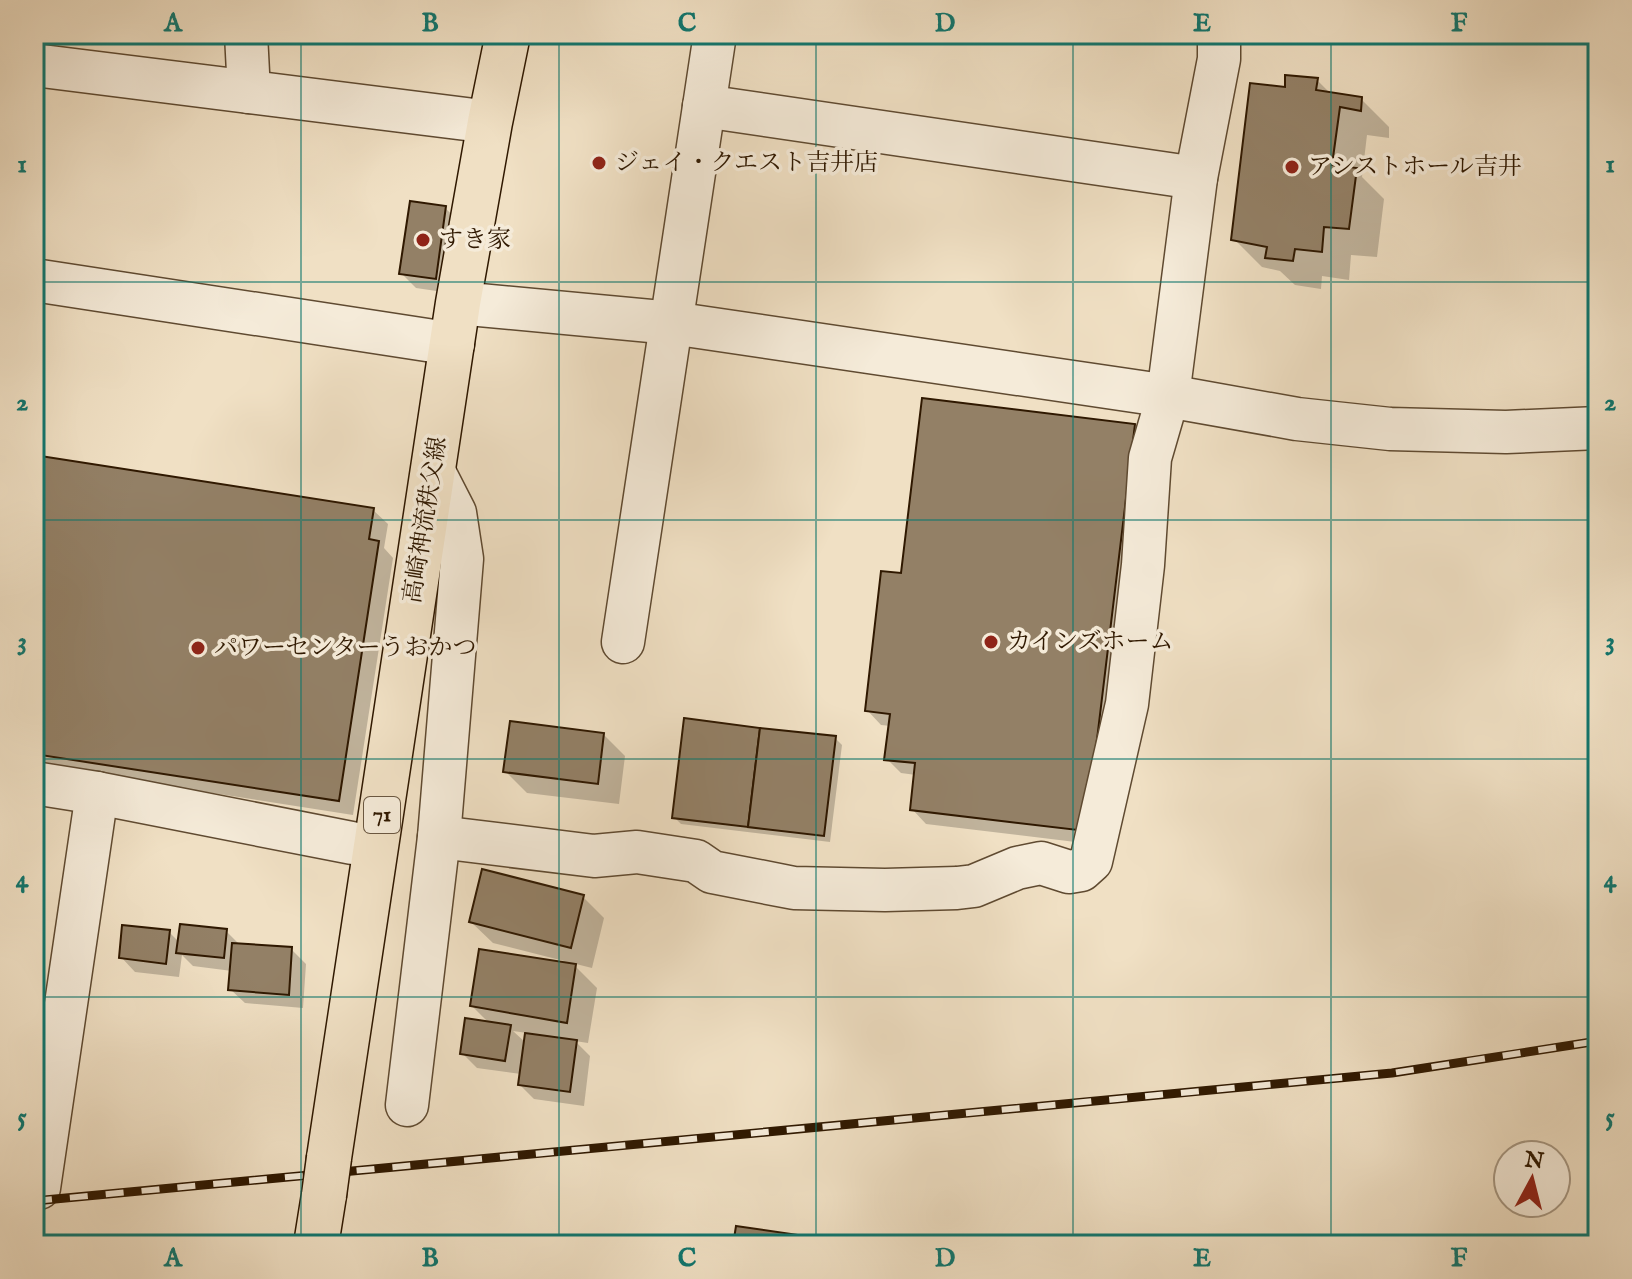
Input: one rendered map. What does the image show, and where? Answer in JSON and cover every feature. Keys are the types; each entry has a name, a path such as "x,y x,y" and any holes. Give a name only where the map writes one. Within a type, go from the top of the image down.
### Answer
{"main road":[{"name":"高崎神流秩父線","path":"316,1245 456,323 508,34"}],"street":[{"path":"246,34 249,92"},
{"path":"623,642 715,34"},
{"path":"427,849 594,856 637,852 696,861 712,872 794,888 885,890 974,886 1017,868 1041,863 1069,872 1081,870 1091,861 1127,704 1143,565 1150,458 1168,396 1196,178 1219,59 1219,34"},
{"path":"34,65 490,122"},
{"path":"704,106 1196,178"},
{"path":"34,280 456,323 672,323 1168,396 1297,419 1390,429 1506,432 1598,428"},
{"path":"407,1105 427,849 462,559 455,513 434,472"},
{"path":"34,783 352,843"},
{"path":"39,1188 41,1126 79,915 97,793"}],"building":[{"name":"アシストホール吉井","path":"1285,75 1318,78 1316,90 1362,97 1361,111 1340,107 1332,165 1357,168 1349,229 1324,227 1322,252 1295,249 1293,261 1265,258 1267,247 1231,240 1250,83 1285,87"},
{"name":"すき家","path":"410,201 446,206 436,279 399,274"},
{"name":"カインズホーム","path":"922,398 1135,424 1086,831 910,810 915,763 884,760 890,714 865,711 881,571 901,573"},
{"name":"パワーセンターうおかつ","path":"34,455 374,508 369,539 379,541 339,801 34,754"},
{"path":"684,718 760,728 748,827 672,818"},
{"path":"510,721 604,733 598,784 503,772"},
{"path":"760,728 836,736 824,836 748,827"},
{"path":"482,869 584,895 571,948 469,922"},
{"path":"180,924 227,929 224,958 176,953"},
{"path":"122,925 170,930 166,964 119,958"},
{"path":"232,943 292,947 289,995 228,990"},
{"path":"479,949 576,964 567,1023 470,1006"},
{"path":"465,1018 511,1025 505,1061 460,1054"},
{"path":"525,1033 577,1040 570,1092 518,1085"},
{"path":"736,1226 819,1238 818,1245 733,1245"}],"railway":[{"path":"34,1201 1392,1073 1598,1041"}],"place":[{"name":"ジェイ・クエスト吉井店","path":"599,163"},
{"name":"アシストホール吉井","path":"1292,167"},
{"name":"すき家","path":"423,240"},
{"name":"カインズホーム","path":"991,642"},
{"name":"パワーセンターうおかつ","path":"198,648"}]}
